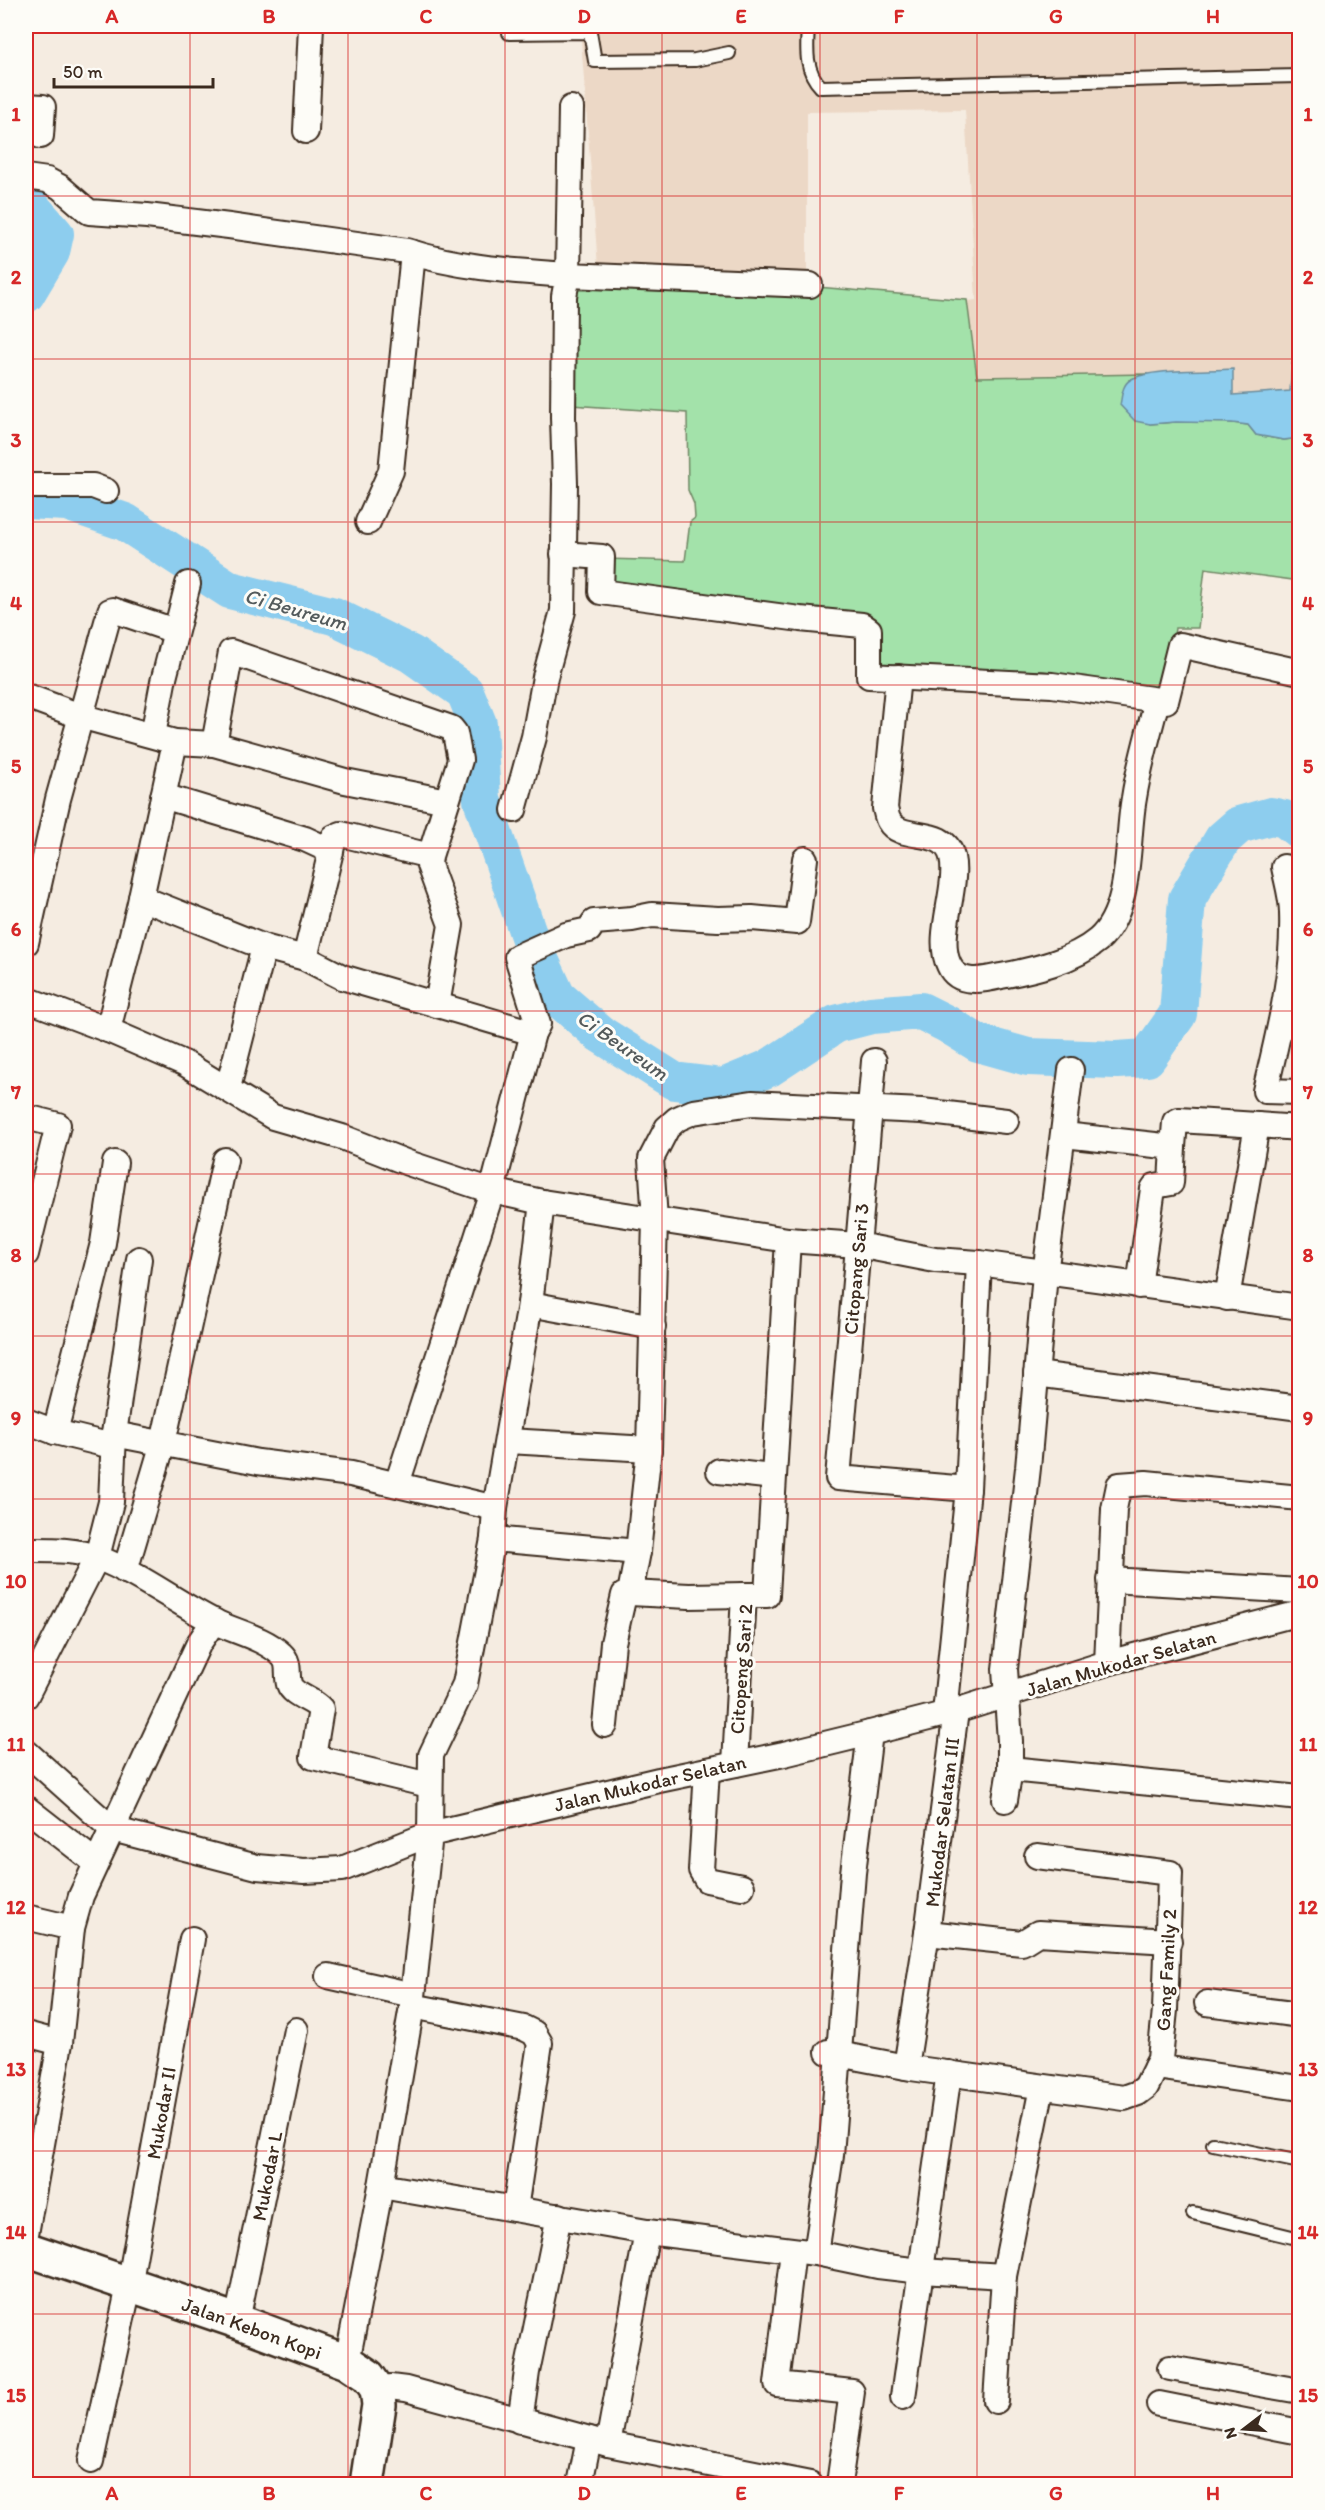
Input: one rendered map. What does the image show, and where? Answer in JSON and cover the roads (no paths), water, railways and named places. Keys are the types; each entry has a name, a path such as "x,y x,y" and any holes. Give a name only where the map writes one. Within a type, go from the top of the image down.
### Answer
{"main road":[{"name":"Jalan Kebon Kopi","path":"26,2249 237,2321 347,2362 368,2376 377,2389"},
{"path":"367,2484 379,2405 377,2389"}],"street":[{"path":"306,131 311,26"},
{"path":"26,106 43,107 41,135"},
{"path":"514,810 529,757 545,677 563,611 564,296 568,274 572,108"},
{"path":"26,177 47,180 60,187 89,212 147,216 271,231 413,253 488,269 810,285"},
{"path":"368,522 391,471 413,253"},
{"path":"26,486 93,486 106,491"},
{"path":"563,554 602,557 601,592 800,619 862,625 869,630 869,676 1052,685 1166,701 1180,645 1299,672"},
{"path":"108,1030 141,898 163,796 164,738 175,631 188,584"},
{"path":"26,942 58,799 110,611 175,631"},
{"path":"214,744 231,652 451,728 455,732 461,756 429,865 451,925 437,1005"},
{"path":"898,677 885,808 889,821 898,830 934,837 945,844 952,856 953,873 945,946 948,964 955,975 972,981 1013,974 1060,960 1085,950 1111,926 1121,905 1134,797 1157,700"},
{"path":"26,696 81,716 164,738 214,744 345,782 447,801"},
{"path":"163,796 305,839 331,850"},
{"path":"305,958 334,837 341,834 430,856"},
{"path":"397,1484 444,1333 492,1191 533,1033 538,1024 517,957 566,935 589,930 594,922 652,915 718,919 752,918 796,922 805,859"},
{"path":"1284,867 1292,910 1291,955 1284,1013 1265,1091 1299,1092"},
{"path":"141,898 264,947 305,958 342,977 533,1033"},
{"path":"228,1088 264,947"},
{"path":"26,999 176,1059 273,1117 342,1137 408,1164 492,1191 542,1202 788,1240 858,1245 935,1260 979,1263 1045,1274 1299,1307"},
{"name":"Citopang Sari 3","path":"874,1061 838,1478 968,1489"},
{"path":"1005,1800 1010,1769 1010,1741 1005,1696 1005,1669 1028,1468 1045,1274 1071,1070"},
{"path":"630,1593 638,1552 649,1449 655,1220 651,1160 667,1128 677,1119 693,1112 752,1103 922,1111 1006,1120"},
{"path":"26,1117 58,1125 26,1254"},
{"path":"1139,1286 1153,1189 1155,1186 1171,1183 1175,1122 1179,1120 1299,1128"},
{"path":"1227,1298 1257,1125"},
{"path":"1064,1135 1173,1147"},
{"path":"125,1571 163,1443 225,1160"},
{"path":"55,1432 102,1243 115,1163"},
{"path":"347,2362 381,2186 412,2001 430,1834 431,1755 465,1684 493,1539 495,1508 530,1304 542,1202"},
{"name":"Citopeng Sari 2","path":"735,1764 773,1477 788,1240"},
{"path":"26,1696 97,1557 111,1502 113,1440 139,1259"},
{"name":"Mukodar Selatan III","path":"906,2067 927,1933 951,1712 968,1489 979,1263"},
{"path":"530,1304 653,1327"},
{"path":"1036,1374 1299,1408"},
{"path":"26,1421 55,1432 113,1440 163,1443 258,1461 351,1474 495,1508"},
{"path":"508,1441 649,1449"},
{"path":"719,1471 773,1477"},
{"path":"1107,1663 1114,1509 1118,1487 1121,1484 1146,1484 1299,1498"},
{"path":"493,1539 638,1552"},
{"path":"26,1550 59,1550 97,1557 214,1621 282,1654 288,1663 289,1684 294,1691 317,1704 321,1709 313,1757 429,1785"},
{"path":"1110,1580 1299,1591"},
{"path":"605,1725 613,1643 624,1595 630,1593 689,1596 756,1595"},
{"name":"Jalan Mukodar Selatan","path":"26,1752 112,1829 257,1867 304,1871 342,1869 430,1834 870,1733 951,1712 1107,1663 1299,1613"},
{"path":"26,2234 60,2043 72,1928 81,1896 95,1862 200,1643 214,1621"},
{"path":"839,2484 852,2392 777,2384 804,2252 831,2156 833,2053 870,1733"},
{"path":"1010,1769 1299,1798"},
{"path":"707,1770 700,1870 707,1880 742,1887"},
{"path":"26,1808 95,1862"},
{"name":"Gang Family 2","path":"833,2053 906,2067 1124,2098 1146,2087 1156,2067 1162,2046 1166,2010 1170,1873 1037,1856"},
{"path":"26,1917 72,1928"},
{"path":"927,1933 1022,1943 1038,1932 1169,1941"},
{"name":"Mukodar II","path":"91,2461 129,2286 192,1939"},
{"path":"328,1976 412,2001 524,2028 534,2033 540,2043 515,2209"},
{"path":"1207,2003 1299,2015"},
{"name":"Mukodar L","path":"237,2321 296,2030"},
{"path":"26,2034 60,2043"},
{"path":"1156,2067 1299,2088"},
{"path":"903,2397 949,2073"},
{"path":"996,2401 1004,2276 1042,2087"},
{"path":"381,2186 647,2232 804,2252 878,2266 1004,2276"},
{"path":"520,2421 527,2372 559,2216"},
{"path":"580,2484 598,2441 647,2232"},
{"path":"1170,2368 1299,2391"},
{"path":"377,2389 390,2387 406,2389 598,2441 810,2484"},
{"path":"1159,2404 1299,2432"}],"lane":[{"path":"808,26 807,60 813,79 821,87 1299,76"},
{"path":"508,33 590,29 595,61 695,60 729,53"},
{"path":"1213,2144 1299,2162"},
{"path":"1193,2213 1299,2239"}],"water":[{"path":"1299,349 1299,438 1284,440 1256,435 1248,425 1232,423 1150,424 1135,421 1120,405 1127,382 1139,376 1165,372 1233,369 1233,395 1290,391 1292,364"}],"waterway":[{"name":"Ci Beureum","path":"26,201 55,234 51,252 26,294"},
{"name":"Ci Beureum","path":"26,500 67,502 125,522 230,590 334,616 411,654 465,692 478,724 482,800 529,936 557,997 600,1034 674,1081 723,1087 769,1068 836,1024 871,1015 921,1011 978,1043 1028,1057 1117,1060 1147,1058 1178,1014 1187,899 1223,839 1239,825 1271,816 1285,819 1300,831"}]}
